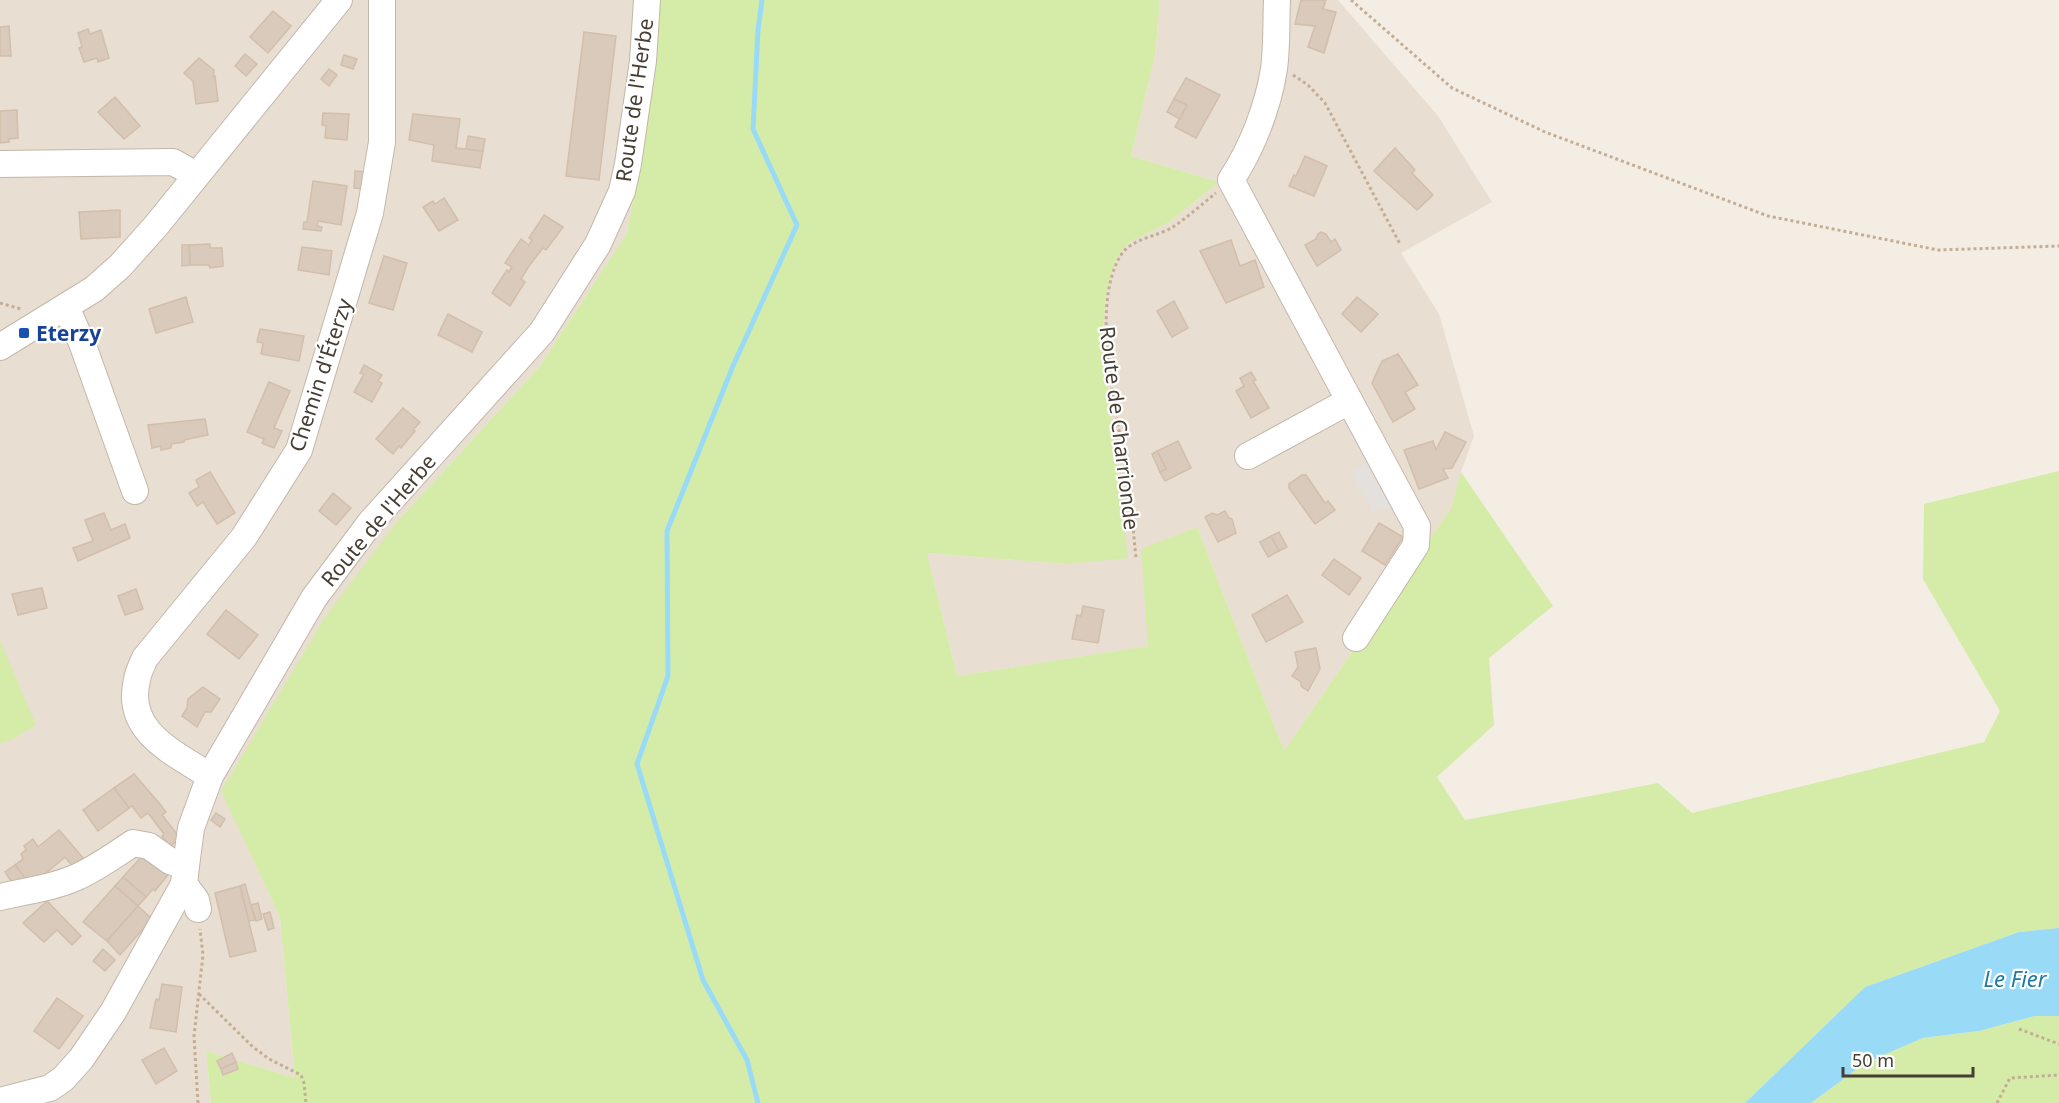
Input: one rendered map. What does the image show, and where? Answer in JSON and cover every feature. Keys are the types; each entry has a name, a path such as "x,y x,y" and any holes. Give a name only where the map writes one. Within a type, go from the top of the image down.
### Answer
{"street":[{"path":"0,347 94,289 120,266 155,227 339,0"},
{"name":"Chemin d'Éterzy","path":"210,776 151,736 143,726 135,702 136,680 145,658 243,537 299,450 370,213 382,142 382,0"},
{"name":"Route de l'Herbe","path":"185,875 191,828 210,776 314,598 370,523 542,332 598,244 622,191 628,164 644,61 647,0"},
{"path":"1277,0 1274,69 1266,102 1246,157 1231,180 1417,526 1416,545 1356,638"},
{"path":"0,164 173,162 196,175"},
{"path":"66,307 82,343 135,491"},
{"path":"1248,456 1348,401"},
{"path":"0,897 57,884 76,877 133,843 149,846 185,875 198,909"},
{"path":"0,1101 50,1088 63,1079 81,1059 113,1011 185,875"}],"path":[{"path":"1351,0 1452,88 1545,132 1768,216 1938,250 2059,246"},
{"path":"1274,69 1296,76 1325,102 1400,244"},
{"name":"Route de Charrionde","path":"1136,557 1129,482 1110,379 1106,313 1113,273 1122,253 1142,239 1171,228 1231,180"},
{"path":"198,909 203,955 194,1036 198,1103"},
{"path":"199,993 253,1047 269,1059 301,1075 306,1103"},
{"path":"2019,1029 2059,1044"},
{"path":"1996,1103 2010,1078 2059,1075"}],"shaded area":[{"path":"0,0 654,0 642,151 627,233 540,366 395,524 222,791 280,917 295,1078 206,1051 211,1103 0,1103"},
{"path":"1160,0 1338,0 1438,116 1492,202 1401,253 1439,314 1474,436 1451,508 1284,751 1197,527 1142,549 1149,646 957,676 927,553 1066,564 1102,346 1106,294 1117,256 1130,242 1168,223 1219,182 1131,156 1155,55"},
{"path":"1378,454 1406,506 1372,511 1351,472"}],"green space":[{"path":"654,0 1160,0 1155,55 1131,156 1219,182 1168,223 1130,242 1117,256 1106,294 1102,346 1128,558 1066,564 927,553 957,676 1148,646 1141,549 1197,527 1284,751 1451,508 1461,472 1553,606 1489,658 1494,725 1437,777 1465,820 1658,783 1692,813 1984,742 2000,711 1923,579 1924,504 2059,471 2059,928 2019,932 1865,987 1745,1103 211,1103 206,1051 295,1078 280,917 221,791 325,617 395,524 540,366 627,233 642,151"},
{"path":"0,640 36,725 13,739 0,743"},
{"path":"2035,1016 2059,1016 2059,1103 1811,1103 1865,1063 1923,1038 1979,1031"}],"water":[{"name":"Le Fier","path":"2059,928 2059,1016 2035,1016 1979,1031 1923,1038 1865,1063 1811,1103 1745,1103 1865,987 2019,932"}],"building":[{"path":"1301,0 1326,0 1323,9 1336,12 1324,53 1308,47 1315,26 1295,24"},
{"path":"273,11 291,26 268,53 250,37"},
{"path":"9,26 11,56 0,56 0,27"},
{"path":"88,29 90,34 101,30 109,58 98,62 97,58 84,62 79,48 82,47 78,33"},
{"path":"584,32 616,36 599,180 566,176"},
{"path":"245,54 257,64 246,76 235,66"},
{"path":"344,55 357,59 353,69 341,65"},
{"path":"199,58 214,70 213,77 215,76 218,101 196,104 193,81 184,73"},
{"path":"329,69 337,75 329,86 321,79"},
{"path":"1186,78 1220,95 1196,138 1175,127 1187,105 1174,99"},
{"path":"115,97 140,126 124,139 98,112"},
{"path":"1174,99 1187,105 1180,119 1167,112"},
{"path":"17,110 18,138 0,143 0,111"},
{"path":"323,113 349,114 347,140 325,138 326,126 322,125"},
{"path":"413,114 460,119 456,148 483,151 480,168 432,161 434,145 409,140"},
{"path":"468,136 485,139 483,151 466,149"},
{"path":"1395,148 1415,170 1412,173 1433,195 1417,210 1374,171"},
{"path":"1305,156 1327,166 1314,196 1289,186"},
{"path":"355,171 366,172 365,189 354,188"},
{"path":"313,181 347,186 341,225 318,221 317,226 322,227 321,231 303,229 304,222 307,222"},
{"path":"444,198 458,220 439,231 423,207 433,201 435,204"},
{"path":"120,210 120,237 81,239 79,212"},
{"path":"544,215 563,227 546,250 543,248 529,266 521,279 525,282 510,306 492,293 507,270 509,272 512,267 505,263 521,239 529,245 532,240 529,238"},
{"path":"1321,232 1326,234 1331,242 1335,239 1341,250 1317,266 1305,245 1316,239"},
{"path":"1231,240 1240,266 1255,260 1264,287 1226,303 1200,251"},
{"path":"210,244 210,248 222,248 223,266 210,268 209,265 190,265 189,245"},
{"path":"182,245 189,245 190,265 182,266"},
{"path":"302,247 332,251 329,275 298,270"},
{"path":"384,256 407,263 393,310 369,303"},
{"path":"186,297 193,322 156,333 149,309"},
{"path":"1357,297 1378,314 1361,332 1342,314"},
{"path":"1174,301 1188,328 1172,337 1157,311"},
{"path":"448,314 482,332 472,352 438,335"},
{"path":"260,329 304,336 299,361 261,354 263,343 257,342"},
{"path":"1398,354 1418,385 1405,392 1415,409 1393,422 1372,383 1382,361"},
{"path":"364,365 382,375 378,381 382,383 372,402 354,392 364,374 360,373"},
{"path":"1251,372 1256,380 1253,381 1269,408 1251,418 1236,391 1244,386 1240,378"},
{"path":"269,382 290,391 274,428 282,431 274,448 262,443 264,439 247,432"},
{"path":"403,408 420,422 401,448 399,446 393,454 376,439"},
{"path":"205,419 208,435 171,444 171,448 161,450 161,446 152,448 148,425"},
{"path":"1445,432 1466,442 1452,468 1443,469 1448,478 1419,489 1404,450 1433,441 1436,450"},
{"path":"1178,441 1191,468 1165,481 1160,472 1166,469 1157,451"},
{"path":"1157,451 1166,469 1160,472 1152,454"},
{"path":"210,472 235,513 217,524 203,502 197,506 189,493 199,487 196,480"},
{"path":"1302,475 1306,475 1325,503 1328,501 1335,510 1315,524 1289,488 1289,484"},
{"path":"333,493 351,508 336,525 319,511"},
{"path":"1225,511 1232,519 1236,533 1218,542 1205,517 1212,513 1217,515"},
{"path":"104,513 111,530 125,524 130,538 78,561 73,548 93,541 85,520"},
{"path":"1379,523 1403,537 1385,565 1362,551"},
{"path":"1279,532 1287,547 1279,551 1271,536"},
{"path":"1271,536 1279,551 1268,557 1260,542"},
{"path":"1334,559 1361,578 1349,595 1322,575"},
{"path":"42,588 47,608 18,615 12,594"},
{"path":"136,589 143,609 125,615 118,596"},
{"path":"1287,595 1303,622 1266,642 1252,615"},
{"path":"1083,606 1104,610 1098,643 1072,639 1077,615 1081,616"},
{"path":"226,610 258,635 239,659 207,634"},
{"path":"1316,648 1320,669 1308,691 1292,676 1298,667 1295,652"},
{"path":"203,687 220,699 211,712 205,712 197,727 182,716 187,708 188,699"},
{"path":"134,774 166,812 162,815 180,838 170,847 162,836 164,834 148,813 141,818 132,806 129,808 114,788"},
{"path":"114,788 129,808 98,831 83,810"},
{"path":"216,813 225,819 220,827 211,820"},
{"path":"59,830 84,859 74,868 65,857 31,886 15,865 23,859 21,854 26,850 24,846 33,839 38,847"},
{"path":"144,854 168,875 155,891 153,889 146,897 123,877"},
{"path":"15,865 31,886 16,889 5,872"},
{"path":"123,877 146,897 138,906 115,886"},
{"path":"245,884 255,920 249,921 240,886"},
{"path":"115,886 138,906 107,941 83,922"},
{"path":"240,886 256,951 230,957 215,893"},
{"path":"47,901 81,936 72,945 57,930 44,942 23,923"},
{"path":"258,903 262,919 256,921 251,905"},
{"path":"138,906 152,919 120,955 107,941"},
{"path":"270,912 274,928 268,930 263,914"},
{"path":"103,949 115,960 105,971 93,961"},
{"path":"162,984 182,987 176,1032 150,1028 156,999 159,1000"},
{"path":"57,998 83,1016 59,1049 34,1031"},
{"path":"164,1048 177,1071 156,1084 142,1060"},
{"path":"232,1053 236,1062 221,1069 217,1061"},
{"path":"236,1062 238,1069 223,1075 221,1069"}],"waterway":[{"path":"758,1103 747,1060 703,980 637,764 668,676 667,531 733,366 797,225 753,129 758,30 762,0"}],"place":[{"name":"Eterzy","path":"24,333"}]}
